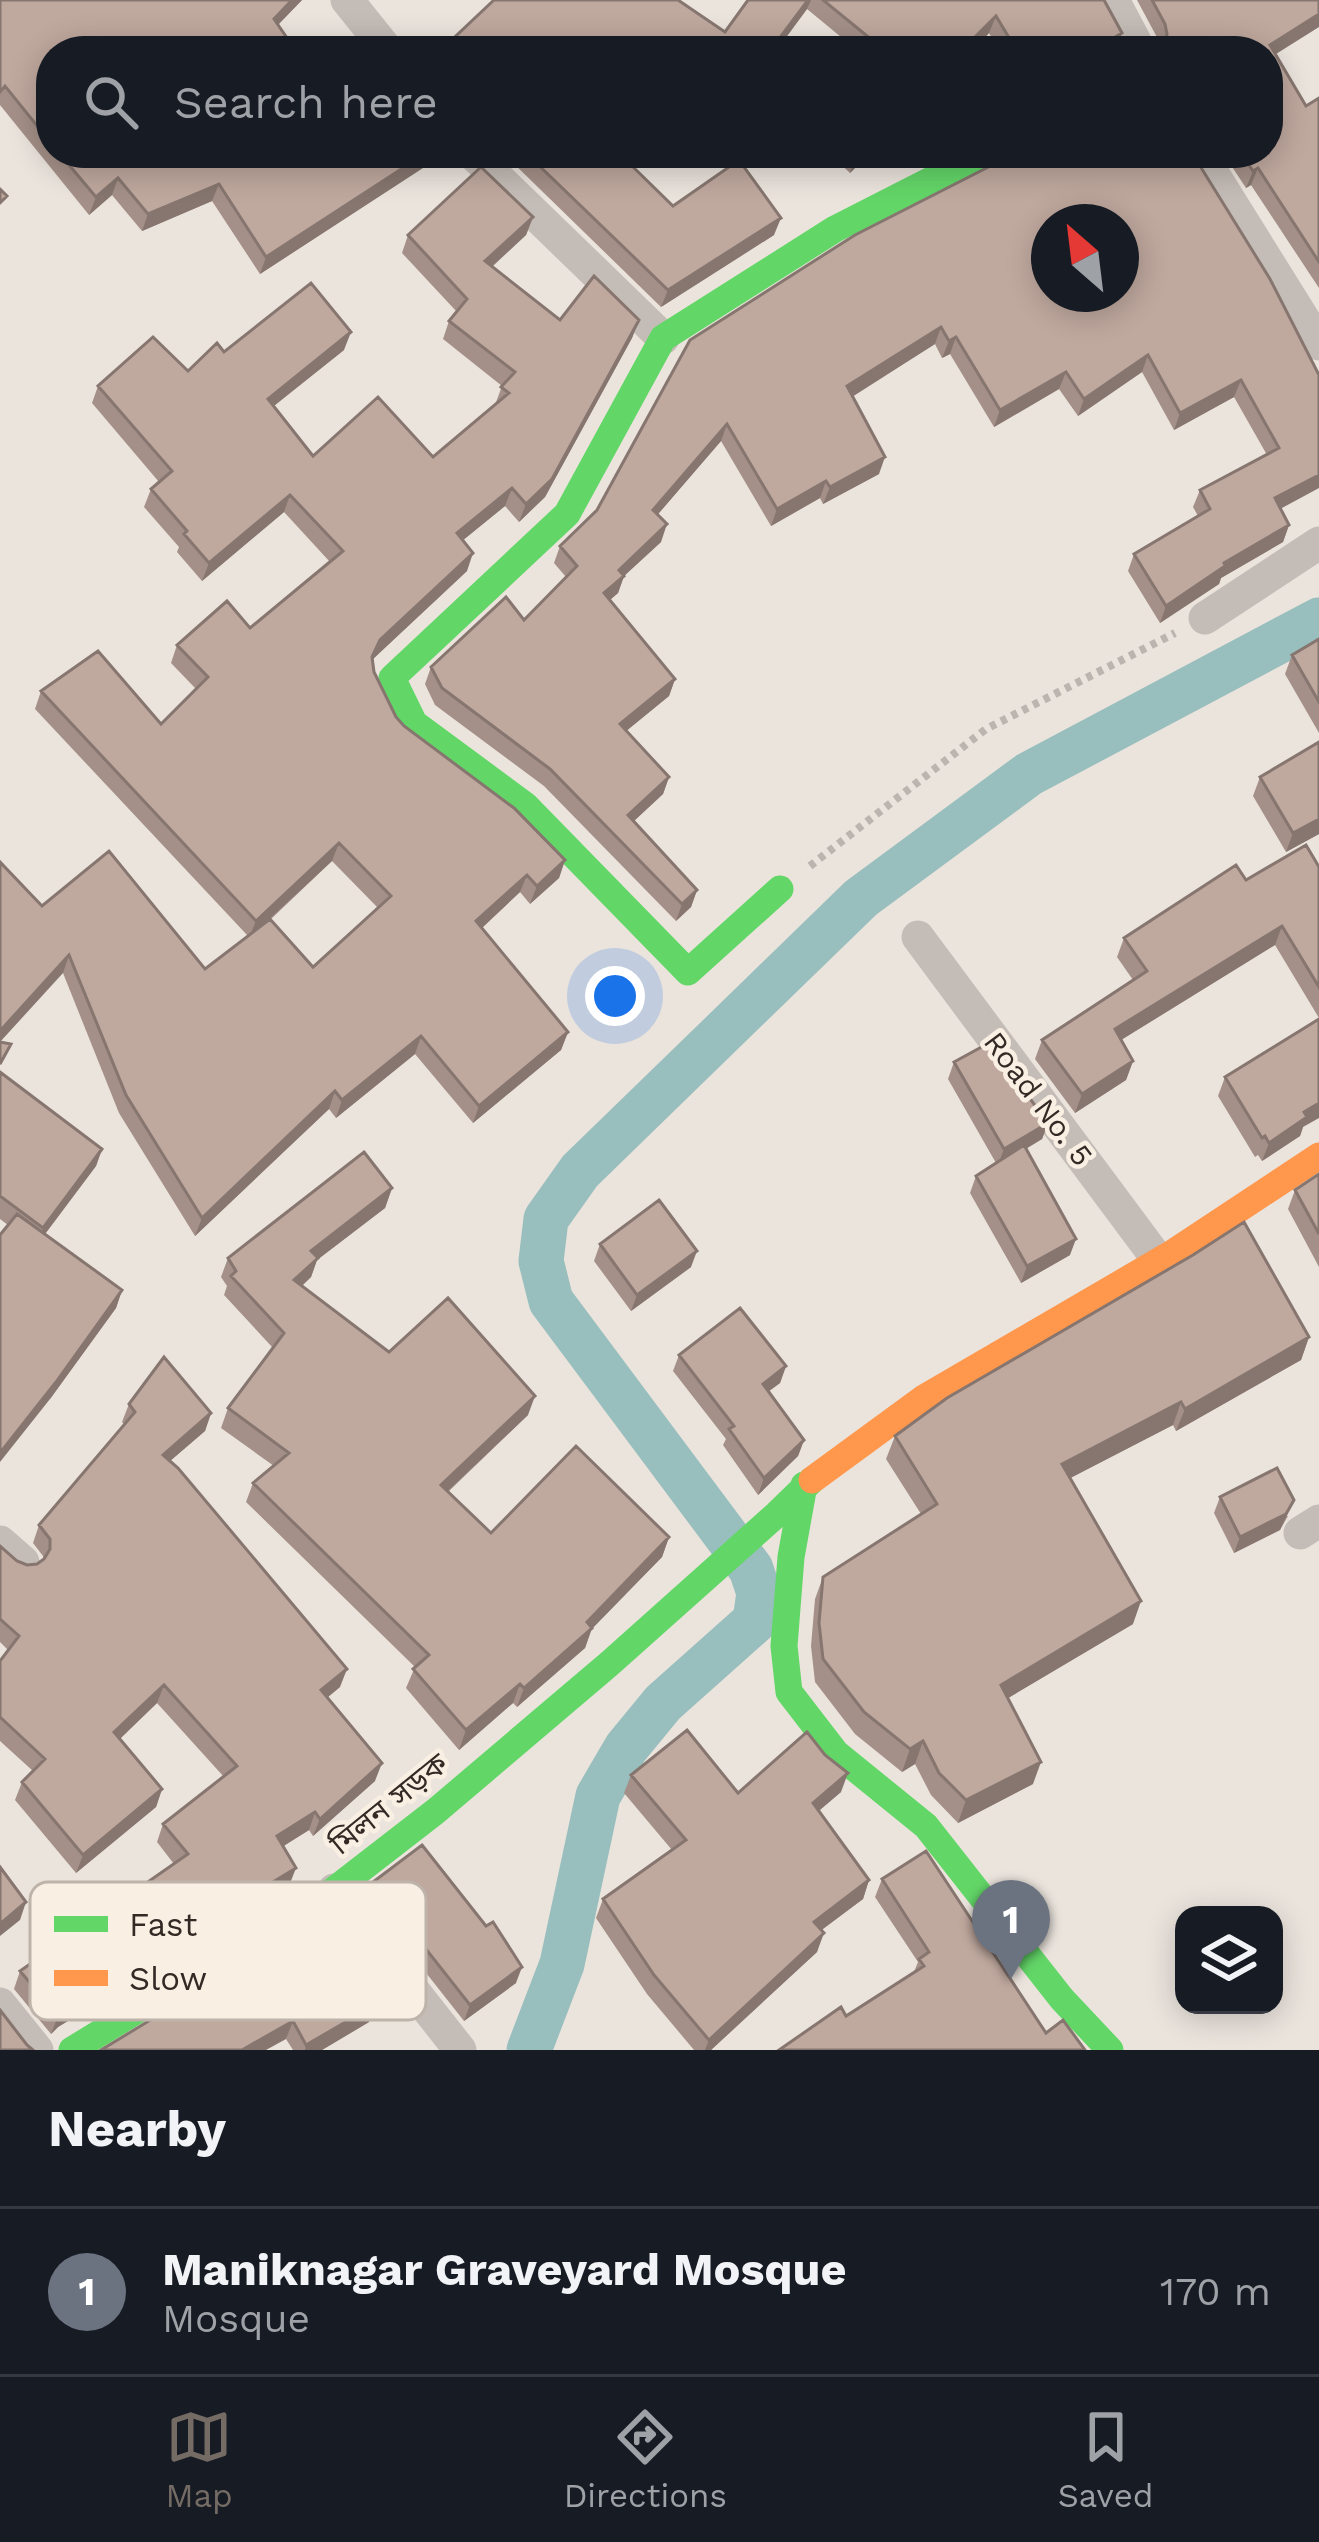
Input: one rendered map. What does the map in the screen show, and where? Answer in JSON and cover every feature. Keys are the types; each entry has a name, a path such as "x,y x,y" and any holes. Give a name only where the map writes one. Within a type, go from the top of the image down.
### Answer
{"street":[{"path":"346,0 376,36"},
{"path":"1113,0 1131,36"},
{"path":"499,168 663,338"},
{"path":"780,889 688,972 525,805 414,723 392,678 567,514 663,338 835,229 955,168"},
{"path":"1209,168 1319,344"},
{"path":"1205,618 1319,543"},
{"name":"Road No. 5","path":"918,937 1159,1261"},
{"name":"মিলন সড়ক","path":"345,1882 609,1664 804,1485 924,1397 1159,1261 1319,1156"},
{"path":"804,1485 791,1556 784,1646 789,1692 836,1753 926,1826 1063,2000 1110,2050"},
{"path":"0,2004 37,2050"},
{"path":"426,2007 460,2050"},
{"name":"মিলন সড়ক","path":"87,2046 128,2020"}],"path":[{"path":"780,889 986,729 1205,618"}],"building":[{"path":"0,0 292,0 274,19 286,36 36,36 36,124 5,86 0,92"},
{"path":"494,0 678,0 725,32 748,0 808,0 781,36 456,36"},
{"path":"823,0 1104,0 1122,33 1008,36 996,16 976,36 867,36"},
{"path":"1152,0 1319,0 1319,14 1283,37 1167,36"},
{"path":"1283,67 1306,106 1319,98 1319,262 1258,168 1283,168"},
{"path":"72,168 403,168 266,257 219,184 148,214 118,178 96,197"},
{"path":"482,168 533,217 485,261 560,320 594,276 639,320 552,479 526,504 512,488 457,533 473,553 380,640 372,657 374,672 404,726 514,808 565,860 537,886 527,875 476,921 568,1032 479,1106 421,1036 342,1100 335,1091 202,1218 126,1095 69,955 0,1031 0,862 42,906 109,851 205,969 270,919 313,967 391,896 339,843 256,921 41,691 98,651 161,724 208,677 177,645 227,601 250,628 343,551 290,495 209,563 151,489 172,471 98,386 153,337 188,371 217,343 224,352 311,283 351,332 268,399 313,456 378,397 433,457 509,393 501,387 515,372 449,321 467,299 408,235"},
{"path":"542,168 634,168 673,206 728,168 745,168 781,218 668,290"},
{"path":"986,168 1201,168 1270,279 1319,375 1319,475 1275,498 1289,525 1224,563 1166,606 1134,554 1210,509 1200,490 1279,448 1241,380 1180,413 1148,355 1084,399 1066,372 1000,410 956,337 949,341 941,327 847,386 885,457 830,487 826,481 777,509 727,424 653,510 667,524 619,570 624,576 604,593 675,679 620,724 669,777 628,815 697,890 682,904 550,769 442,688 431,667 506,597 524,620 577,566 560,546 597,510 690,340 855,235"},
{"path":"1319,639 1319,702 1292,655"},
{"path":"1319,742 1319,819 1293,833 1260,777"},
{"path":"1306,845 1319,867 1319,987 1282,926 1115,1029 1133,1061 1082,1094 1042,1040 1147,971 1124,938 1236,865 1246,880"},
{"path":"1319,1019 1319,1103 1269,1143 1225,1077"},
{"path":"0,1042 11,1044 0,1064"},
{"path":"989,1043 1048,1123 1004,1149 954,1062"},
{"path":"0,1072 102,1149 43,1228 0,1196"},
{"path":"1024,1145 1076,1239 1027,1266 976,1176"},
{"path":"364,1152 392,1188 311,1251 318,1258 294,1280 389,1352 448,1298 535,1396 441,1485 491,1533 576,1446 669,1537 587,1622 592,1628 524,1688 520,1684 466,1730 413,1669 429,1655 253,1483 289,1453 228,1408 284,1333 231,1276 236,1271 228,1258"},
{"path":"1319,1174 1319,1234 1295,1190"},
{"path":"659,1200 697,1251 637,1295 600,1244"},
{"path":"17,1214 122,1290 0,1453 0,1235"},
{"path":"1244,1222 1309,1337 1185,1409 1181,1402 1062,1464 1141,1601 1001,1685 1041,1762 966,1800 939,1773 923,1741 910,1749 864,1712 823,1659 819,1623 823,1577 937,1504 895,1436 947,1398"},
{"path":"740,1308 786,1366 763,1384 804,1440 764,1478 729,1429 734,1426 679,1355"},
{"path":"164,1357 211,1413 163,1455 347,1669 321,1690 382,1763 320,1819 315,1812 277,1836 296,1868 273,1882 148,1882 188,1854 163,1824 237,1766 164,1685 114,1732 162,1789 83,1855 22,1782 45,1759 0,1717 0,1661 19,1636 0,1619 0,1546 27,1565 44,1559 50,1539 39,1525 135,1412 129,1404"},
{"path":"1277,1468 1294,1500 1286,1514 1240,1537 1220,1497"},
{"path":"687,1730 738,1793 807,1732 848,1773 813,1803 869,1880 814,1922 824,1933 709,2040 654,1975 603,1899 686,1840 631,1775"},
{"path":"422,1845 486,1926 493,1922 522,1967 470,2005 426,1949 426,1882 373,1882"},
{"path":"926,1851 1046,2033 1063,2020 1085,2050 779,2050 841,2007 846,2016 924,1966 919,1959 929,1952 882,1879"},
{"path":"0,1867 26,1902 0,1924"},
{"path":"30,1964 30,1983 20,1971"},
{"path":"0,2010 27,2045 33,2050 0,2050"},
{"path":"150,2020 349,2020 306,2045 293,2021 242,2050 101,2050"}],"waterway":[{"path":"529,2050 562,1964 598,1796 626,1748 663,1703 755,1621 759,1593 751,1569 551,1301 541,1261 546,1219 580,1171 861,898 1029,774 1319,620"}],"traffic: fast":[{"path":"780,889 688,972 525,805 414,723 392,678 567,514 663,338 835,229 955,168"},
{"path":"344,1882 609,1664 812,1480"},
{"path":"804,1485 791,1557 784,1646 789,1692 836,1753 926,1826 1062,1999 1110,2050"},
{"path":"72,2050 121,2020"}],"traffic: slow":[{"path":"812,1480 924,1398 1171,1254 1319,1156"}],"place":[{"name":"Maniknagar Graveyard Mosque","path":"1011,1979"}]}
